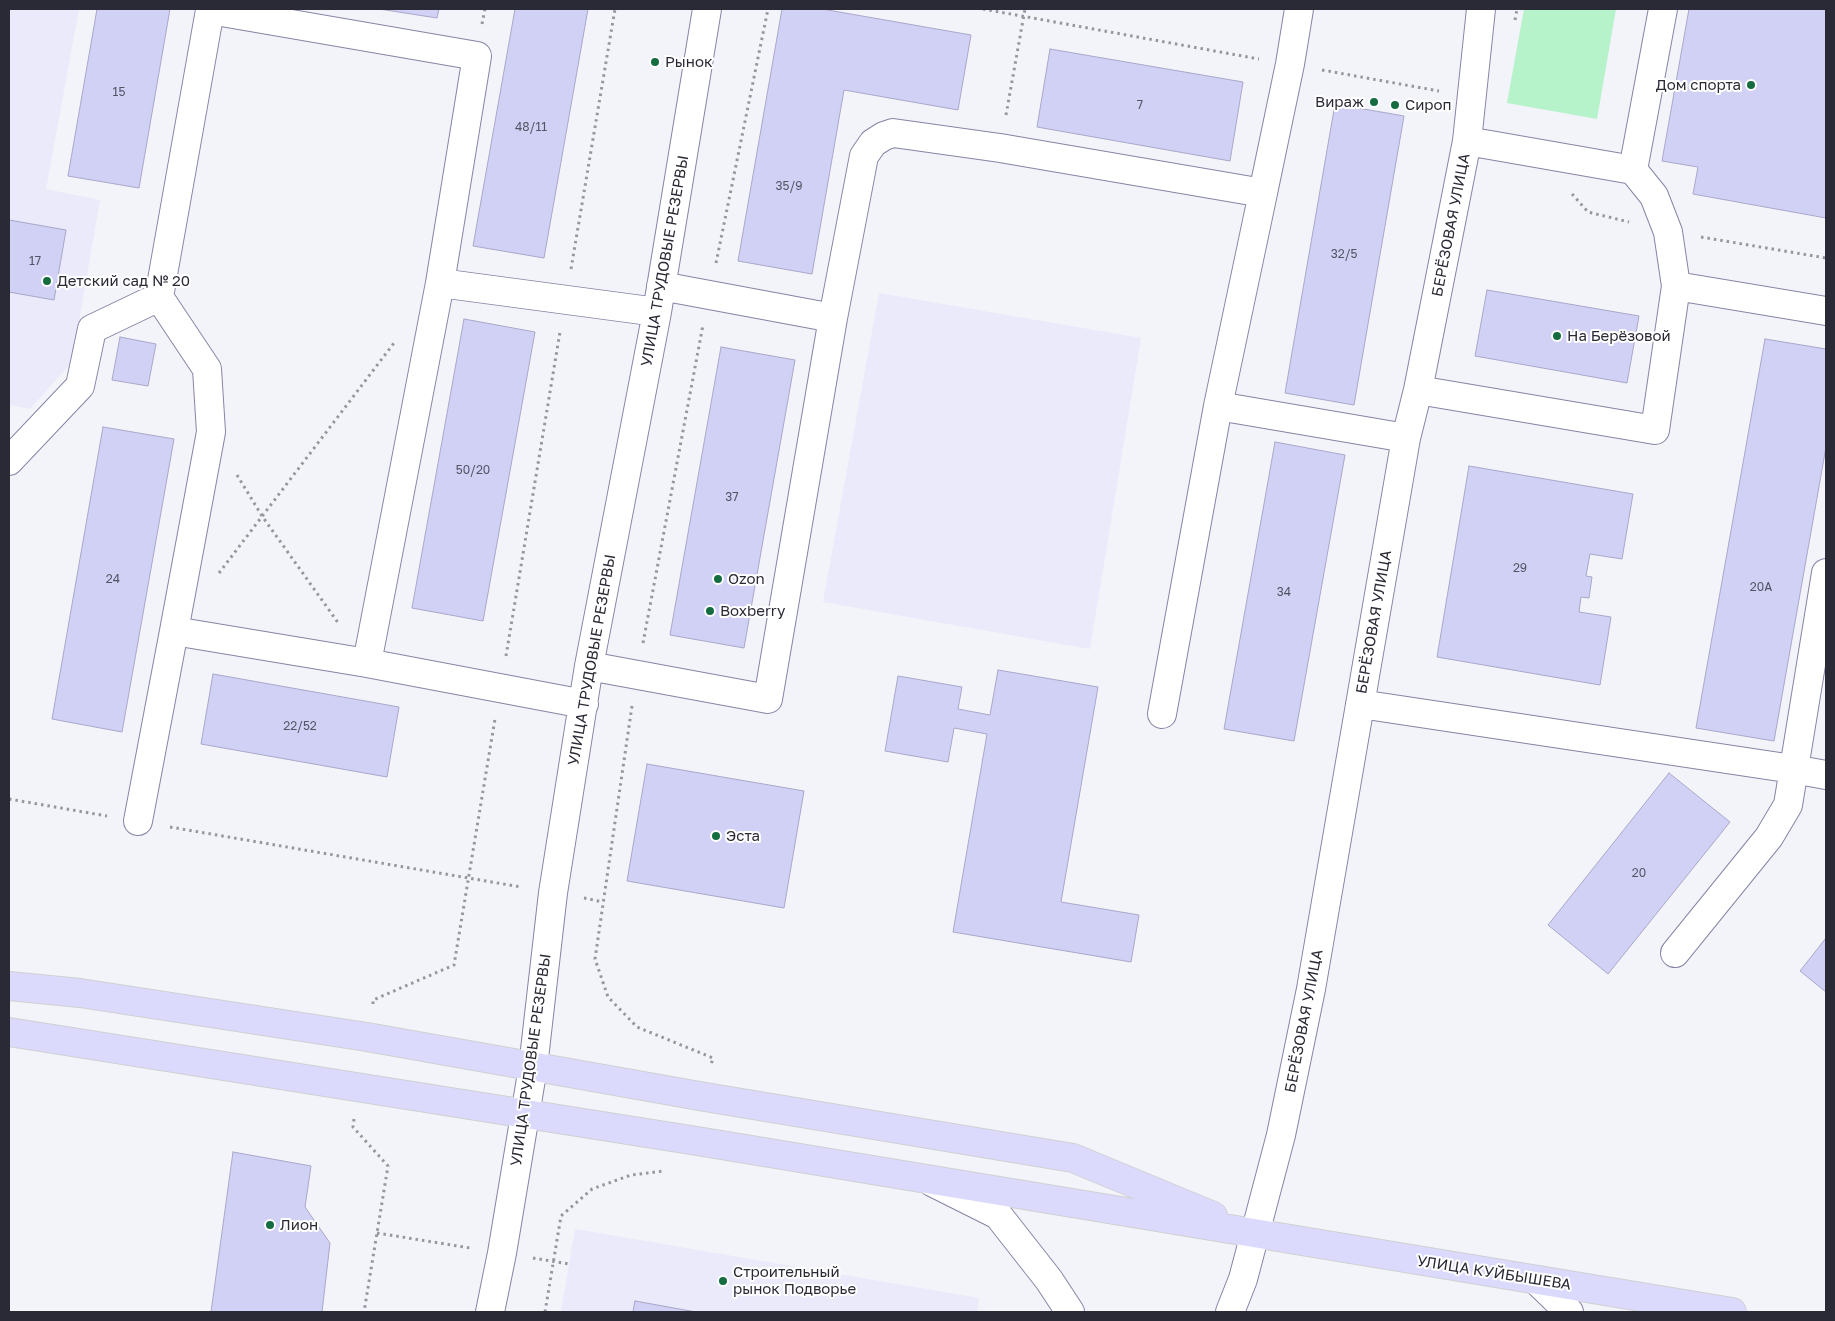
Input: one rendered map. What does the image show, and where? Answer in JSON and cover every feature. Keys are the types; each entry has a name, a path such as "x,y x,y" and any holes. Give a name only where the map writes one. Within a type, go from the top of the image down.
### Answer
{"main road":[{"path":"9,986 80,993 367,1037 533,1067 1073,1158 1255,1234"},
{"path":"9,1032 924,1178 1255,1234"},
{"name":"УЛИЦА КУЙБЫШЕВА","path":"1255,1234 1732,1312"}],"street":[{"name":"УЛИЦА ТРУДОВЫЕ РЕЗЕРВЫ","path":"490,1312 502,1253 533,1067 553,892 590,666 659,299 707,9"},
{"path":"1162,714 1218,406 1290,64 1299,9"},
{"name":"БЕРЁЗОВАЯ УЛИЦА","path":"1230,1312 1243,1279 1281,1135 1311,989 1406,438 1418,390 1467,141 1480,9"},
{"path":"1633,170 1663,9"},
{"path":"138,821 211,432 207,369 159,297 210,10 477,56 440,283 367,664"},
{"path":"590,666 768,699 833,318 864,156 873,143 893,133 1000,148 1263,193"},
{"path":"1418,390 1655,430 1676,286 1668,232 1654,196 1633,170 1467,141"},
{"path":"440,283 659,299 833,318"},
{"path":"1676,286 1826,311"},
{"path":"9,461 80,386 92,329 159,297"},
{"path":"1218,406 1406,438"},
{"path":"1674,953 1769,837 1788,806 1826,572"},
{"path":"174,631 584,704"},
{"path":"1360,704 1793,769 1826,776"},
{"path":"924,1178 998,1215 1049,1280 1070,1312"},
{"path":"1536,1280 1570,1312"}],"path":[{"path":"983,9 1472,97"},
{"path":"1000,148 1025,9"},
{"path":"215,577 398,338"},
{"path":"236,474 262,516 367,664"},
{"path":"9,799 603,902"}],"shaded area":[{"name":"Детский сад № 20","path":"9,9 79,9 46,189 100,200 72,362 30,409 9,405"},
{"path":"879,293 1141,338 1090,649 823,602"},
{"name":"Строительный рынок Подворье","path":"575,1229 979,1298 977,1312 561,1312"}],"green space":[{"path":"1524,9 1616,9 1597,119 1507,103"}],"building":[{"path":"97,9 170,9 139,188 68,176"},
{"path":"379,9 439,9 437,18"},
{"path":"515,9 588,9 544,258 473,246"},
{"path":"782,9 822,9 971,35 958,110 844,90 812,274 738,261"},
{"name":"Дом спорта","path":"1689,9 1826,9 1826,218 1693,194 1698,167 1662,161"},
{"path":"1050,49 1243,82 1230,161 1037,127"},
{"path":"1335,104 1404,116 1354,405 1285,393"},
{"path":"9,220 66,230 54,300 9,292"},
{"name":"На Берёзовой","path":"1487,290 1639,316 1627,383 1475,356"},
{"path":"464,319 535,332 483,621 412,608"},
{"path":"120,337 156,344 148,386 112,380"},
{"path":"1765,339 1826,349 1826,447 1774,741 1696,728"},
{"path":"721,347 795,360 744,648 670,635"},
{"path":"103,427 174,439 122,732 52,719"},
{"path":"1275,442 1345,455 1294,741 1224,729"},
{"path":"1469,466 1633,494 1622,559 1590,554 1586,576 1592,577 1589,598 1581,597 1579,612 1611,617 1600,685 1437,657"},
{"path":"998,670 1098,687 1061,902 1139,915 1131,962 953,932 987,734 954,728 948,762 885,751 898,676 962,687 958,709 990,715"},
{"path":"213,674 399,707 387,777 201,744"},
{"name":"Эста","path":"647,764 804,791 784,908 627,881"},
{"path":"1669,773 1730,822 1608,974 1548,925"},
{"path":"1826,938 1826,992 1800,971"},
{"name":"Лион","path":"233,1152 311,1166 305,1207 330,1243 322,1312 211,1312"},
{"path":"635,1301 696,1312 633,1312"}],"place":[{"name":"Рынок","path":"655,62"},
{"name":"Дом спорта","path":"1751,85"},
{"name":"Вираж","path":"1374,102"},
{"name":"Сироп","path":"1395,105"},
{"name":"Детский сад № 20","path":"47,281"},
{"name":"На Берёзовой","path":"1557,336"},
{"name":"Ozon","path":"718,579"},
{"name":"Boxberry","path":"710,611"},
{"name":"Эста","path":"716,836"},
{"name":"Лион","path":"270,1225"},
{"name":"Строительный рынок Подворье","path":"723,1281"}]}
